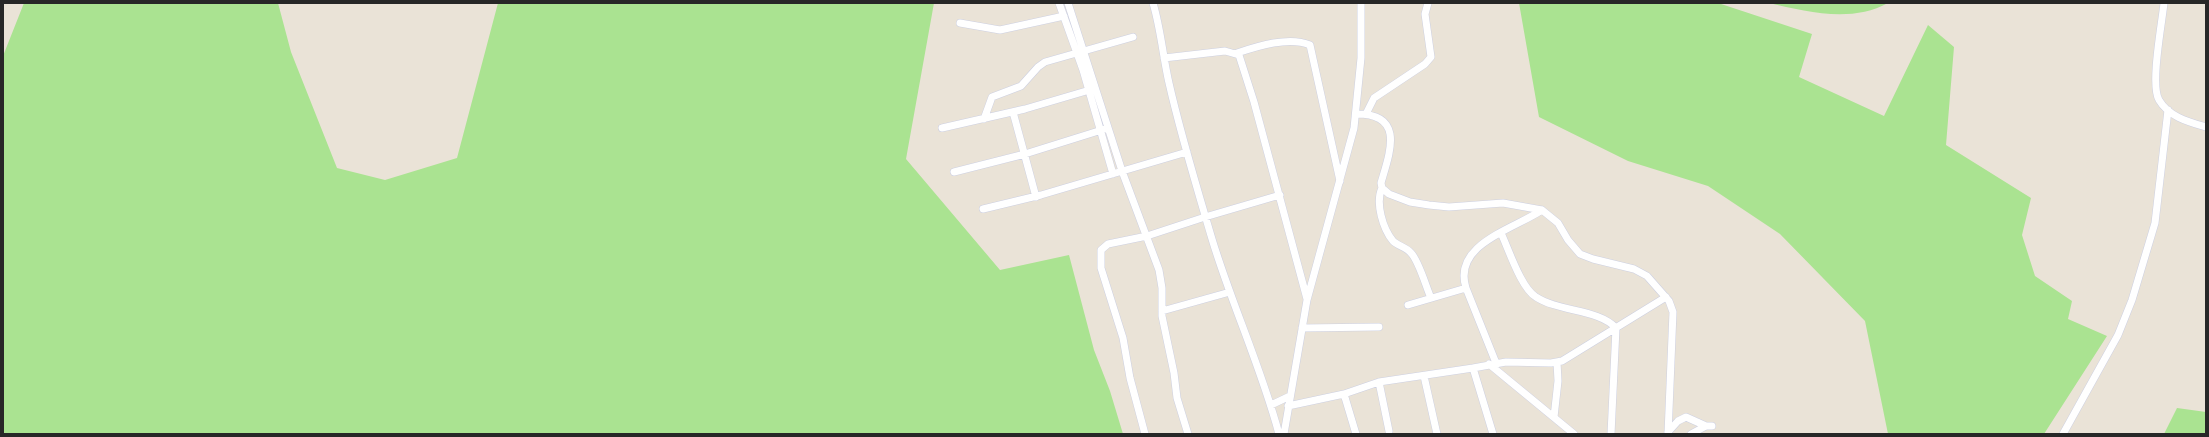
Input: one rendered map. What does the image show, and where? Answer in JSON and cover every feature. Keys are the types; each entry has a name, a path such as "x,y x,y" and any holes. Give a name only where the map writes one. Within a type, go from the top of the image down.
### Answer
{"street":[{"path":"1059,3 1097,87 1122,171 1159,270 1162,288 1162,311 1174,373 1177,398 1188,434"},
{"path":"1068,3 1089,90 1113,174"},
{"path":"1153,3 1160,25 1169,83 1205,217 1230,292 1271,405 1279,434"},
{"path":"1284,434 1307,300 1345,164 1357,114 1362,33 1361,3"},
{"path":"1366,114 1374,98 1425,64 1431,58 1425,14 1428,3"},
{"path":"2164,3 2158,52 2156,86 2159,100 2168,110 2185,121 2206,127"},
{"path":"960,23 1000,30 1064,16"},
{"path":"984,119 989,102 994,95 1021,86 1043,63 1132,37"},
{"path":"1164,58 1225,51 1238,53 1253,47 1287,42 1310,45 1340,181"},
{"path":"1238,53 1246,72 1307,300"},
{"path":"942,128 1013,112 1097,87"},
{"path":"2063,434 2118,335 2132,300 2155,223 2168,110"},
{"path":"1013,112 1036,197"},
{"path":"1357,114 1366,114 1381,118 1388,128 1391,137 1391,147 1380,192 1380,208 1385,229 1394,242 1412,253 1431,298"},
{"path":"954,172 1025,154 1109,128"},
{"path":"983,209 1036,197 1187,152"},
{"path":"1333,153 1345,164"},
{"path":"1382,188 1396,197 1429,205 1449,207 1503,203 1542,210 1558,223 1580,254 1641,271 1666,297 1673,312 1668,433"},
{"path":"1145,434 1130,378 1123,338 1101,268 1101,250 1108,244 1147,236 1280,195"},
{"path":"1542,210 1482,244 1468,257 1463,268 1466,288 1493,364 1574,434"},
{"path":"1501,233 1526,286 1536,297 1560,307 1609,321 1616,328 1611,434"},
{"path":"1408,305 1466,288"},
{"path":"1162,311 1230,292"},
{"path":"1288,406 1344,394 1379,382 1493,364 1520,361 1557,362 1666,297"},
{"path":"1302,328 1379,327"},
{"path":"1554,417 1558,381 1557,362"},
{"path":"1473,368 1493,434"},
{"path":"1424,376 1437,434"},
{"path":"1379,382 1389,431"},
{"path":"1344,394 1356,434"},
{"path":"1271,405 1290,396"},
{"path":"1668,433 1678,421 1686,417 1709,426 1691,434"}],"green space":[{"path":"24,3 278,3 291,52 337,168 385,180 457,158 498,3 934,3 906,159 1000,270 1069,255 1094,350 1110,391 1123,434 3,434 3,56"},
{"path":"1519,3 1718,3 1812,34 1799,77 1884,116 1928,25 1954,47 1946,145 2031,198 2022,235 2035,276 2072,301 2068,319 2107,336 2044,434 1888,434 1865,321 1780,234 1708,186 1628,161 1539,117"},
{"path":"1769,3 1888,3 1860,13 1829,14 1799,10"},
{"path":"2177,408 2206,412 2206,434 2164,434"}]}
